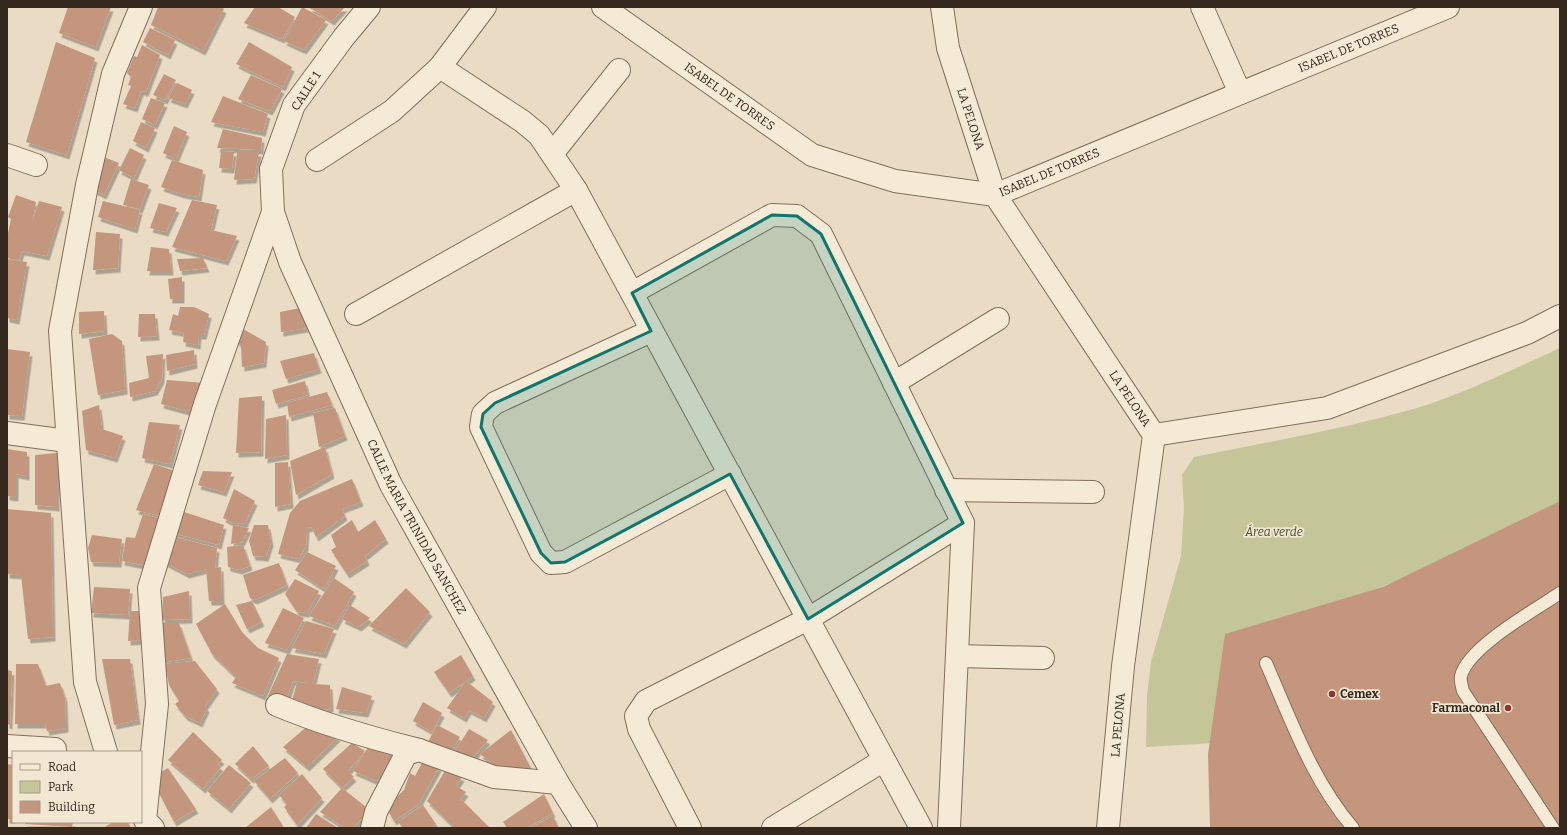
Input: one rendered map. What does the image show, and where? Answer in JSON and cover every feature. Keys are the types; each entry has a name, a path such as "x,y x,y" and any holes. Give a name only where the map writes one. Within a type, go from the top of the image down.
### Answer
{"street":[{"path":"106,751 85,682 60,332 87,186 113,74 141,7"},
{"name":"CALLE 1","path":"273,212 270,169 294,105 369,7"},
{"path":"316,160 392,111 440,67 485,7"},
{"name":"ISABEL DE TORRES","path":"603,7 812,155 895,181 995,195 1448,7"},
{"name":"LA PELONA","path":"942,7 948,48 995,195 1154,435 1123,666 1108,828"},
{"path":"1202,7 1240,93"},
{"path":"440,67 522,121 539,135 576,190 921,828"},
{"path":"552,154 619,70"},
{"path":"7,155 36,165"},
{"path":"356,314 576,190"},
{"path":"147,822 157,704 149,588 205,404 273,212"},
{"name":"CALLE MARIA TRINIDAD SANCHEZ","path":"273,212 290,262 391,485 558,783 586,828"},
{"path":"632,293 772,215 798,216 821,234 963,523 949,828"},
{"path":"1154,435 1327,408 1527,333 1560,316"},
{"path":"894,383 998,319"},
{"path":"651,331 495,403 483,414 481,427 541,553 551,563 565,562 730,474"},
{"path":"7,433 67,441"},
{"path":"946,490 1093,492"},
{"path":"690,828 639,729 636,716 646,701 808,619 963,523"},
{"path":"957,656 1043,658"},
{"path":"277,704 298,714 377,739 419,750 494,777 558,783"},
{"path":"7,746 55,749"},
{"path":"372,828 376,812 406,754 419,750"},
{"path":"773,828 884,760"}],"lane":[{"path":"1553,828 1463,691 1461,677 1466,665 1479,649 1560,593"},
{"path":"1266,663 1317,776 1340,814 1353,828"}],"highlighted area":[{"path":"772,215 797,216 821,234 963,523 808,619 730,474 565,562 551,563 541,553 481,427 483,414 495,403 651,331 632,293"}],"green space":[{"name":"Área verde","path":"1560,348 1560,509 1380,588 1215,743 1146,747 1147,695 1151,662 1181,556 1184,508 1182,475 1194,457 1334,429 1417,408 1471,388"}],"building":[{"path":"68,7 111,7 96,47 59,33"},
{"path":"158,7 221,7 224,9 203,51 151,25"},
{"path":"255,7 278,7 295,17 282,39 244,23"},
{"path":"302,7 326,20 304,50 284,41"},
{"path":"308,7 345,7 332,21"},
{"path":"150,28 175,40 168,55 143,42"},
{"path":"56,42 95,58 67,155 26,142"},
{"path":"249,42 292,67 283,87 236,64"},
{"path":"142,45 160,55 146,92 141,91 135,108 123,104 131,86 128,85 131,77 127,73 134,56 137,57"},
{"path":"164,74 176,80 165,100 153,95"},
{"path":"251,75 282,89 270,111 238,99"},
{"path":"177,83 192,90 185,104 168,98"},
{"path":"223,96 268,114 263,132 211,122"},
{"path":"151,98 165,103 155,125 142,119"},
{"path":"141,122 155,128 146,148 133,141"},
{"path":"174,126 187,132 176,159 163,153"},
{"path":"223,129 262,138 261,150 217,148"},
{"path":"130,148 144,155 134,178 119,170"},
{"path":"221,151 234,152 232,169 219,168"},
{"path":"237,152 259,152 254,179 234,180"},
{"path":"104,157 119,163 104,195 90,188"},
{"path":"172,160 203,170 199,197 182,194 161,187"},
{"path":"131,179 149,185 140,209 123,205"},
{"path":"16,195 36,202 32,223 39,201 62,207 47,256 22,251 19,260 7,258 7,238 11,219 8,217"},
{"path":"192,200 217,205 211,230 237,236 226,261 172,247"},
{"path":"103,201 140,210 135,229 98,217"},
{"path":"159,203 177,208 166,232 150,228"},
{"path":"96,232 120,234 118,268 93,270"},
{"path":"151,247 169,249 171,271 147,271"},
{"path":"203,258 207,268 180,271 177,259"},
{"path":"7,259 27,262 17,320 7,318"},
{"path":"182,277 182,299 170,299 168,279"},
{"path":"180,307 194,307 209,314 204,335 199,335 198,345 183,342 184,333 169,330 173,314 178,316"},
{"path":"300,308 306,328 281,332 280,312"},
{"path":"104,311 105,331 79,334 79,312"},
{"path":"139,314 155,314 157,336 138,337"},
{"path":"243,329 266,342 264,363 242,367 241,346 236,340"},
{"path":"112,334 122,341 125,390 98,395 89,339"},
{"path":"7,349 30,352 22,416 7,415"},
{"path":"194,350 195,364 167,371 166,355"},
{"path":"314,353 319,369 286,379 280,361"},
{"path":"163,354 162,379 155,391 130,397 129,383 149,378 146,356"},
{"path":"167,380 205,383 203,400 187,411 161,404"},
{"path":"305,381 308,395 276,404 272,390"},
{"path":"327,392 332,405 289,417 287,403"},
{"path":"262,396 261,452 236,453 239,398"},
{"path":"99,405 102,429 123,436 115,458 86,450 82,411"},
{"path":"335,408 345,436 319,447 313,413"},
{"path":"286,415 287,455 265,459 266,419"},
{"path":"149,422 180,425 170,464 142,458"},
{"path":"325,447 332,474 296,495 290,461"},
{"path":"7,449 27,452 27,476 16,474 16,497 7,496"},
{"path":"57,453 57,507 35,505 35,455"},
{"path":"288,462 291,504 275,507 275,463"},
{"path":"154,464 181,473 168,518 136,510"},
{"path":"203,471 232,472 224,492 198,485"},
{"path":"352,479 361,502 342,509 345,516 316,537 309,522 311,527 307,528 306,546 299,559 278,554 290,513 300,501"},
{"path":"234,489 255,501 245,523 235,524 223,518"},
{"name":"Cemex","path":"1560,501 1560,828 1210,828 1208,754 1225,634 1383,587"},
{"path":"7,509 51,513 53,637 28,639 21,575 7,574"},
{"path":"181,511 224,525 219,545 173,533"},
{"path":"143,514 161,519 152,567 122,561 126,537 135,538"},
{"path":"352,520 358,532 375,520 386,539 365,556 367,561 347,574 331,550 336,547 331,535"},
{"path":"233,525 249,528 242,542 231,544"},
{"path":"254,525 268,525 271,542 266,557 253,556 249,541"},
{"path":"92,535 122,539 119,563 91,562 88,548"},
{"path":"172,536 217,548 215,568 221,567 222,601 209,601 206,569 187,574 164,562"},
{"path":"243,545 250,566 240,570 228,567 227,547"},
{"path":"307,552 336,566 324,589 295,570"},
{"path":"279,563 287,585 255,600 250,598 243,575"},
{"path":"334,578 354,592 335,626 309,616"},
{"path":"295,579 319,591 307,613 297,612 285,594"},
{"path":"94,587 130,589 128,615 91,613"},
{"path":"406,588 430,612 404,644 369,626"},
{"path":"189,591 190,619 162,620 163,597"},
{"path":"252,601 262,622 247,629 236,605"},
{"path":"225,604 242,632 258,648 279,658 263,696 232,683 236,677 212,654 196,624"},
{"path":"350,605 370,618 359,627 342,619"},
{"path":"283,608 304,618 287,650 265,643"},
{"path":"130,611 145,611 144,640 128,641"},
{"path":"306,621 334,629 324,654 292,648"},
{"path":"156,623 179,623 191,658 159,663"},
{"path":"287,654 319,659 313,684 330,685 331,707 321,714 291,704 297,683 308,683 293,681 285,703 268,696"},
{"path":"461,655 473,676 449,693 434,672"},
{"path":"102,659 130,659 138,720 114,725"},
{"path":"195,661 217,689 205,706 207,708 200,723 185,716 175,704 179,701 169,685 165,664"},
{"path":"16,664 38,664 46,686 60,683 65,698 66,728 47,731 45,724 15,724"},
{"path":"7,670 12,671 10,725 7,724"},
{"path":"466,681 493,702 484,718 469,710 464,718 447,708"},
{"path":"342,687 372,696 366,713 336,709"},
{"path":"423,702 442,713 432,732 413,721"},
{"path":"311,723 338,737 307,767 283,747"},
{"path":"437,725 460,737 451,753 428,742"},
{"path":"469,729 488,740 471,759 455,751"},
{"path":"511,730 534,774 504,772 480,754"},
{"path":"193,732 222,760 217,764 221,767 203,789 168,760"},
{"path":"352,743 365,751 348,771 354,777 342,788 323,769"},
{"path":"370,744 395,752 384,778 376,781 353,771"},
{"path":"253,746 269,766 251,779 235,764"},
{"path":"285,758 298,773 270,799 254,781"},
{"path":"424,759 439,767 418,805 394,821 386,807 404,790 410,773 415,776"},
{"path":"7,764 12,765 12,819 7,819"},
{"path":"229,765 251,783 229,809 207,791"},
{"path":"168,768 196,809 174,822 157,789 157,774"},
{"path":"446,769 462,777 456,786 466,792 459,801 462,800 490,828 455,828 427,801"},
{"path":"302,774 322,798 297,825 284,807 287,804 279,795"},
{"path":"342,788 370,810 353,828 345,828 320,812"},
{"path":"544,794 553,813 526,828 507,828 503,822"},
{"path":"423,805 436,824 430,828 403,828 398,822"},
{"path":"271,807 283,826 281,828 245,828"},
{"path":"316,814 338,828 306,828"},
{"path":"553,816 559,828 530,828"},
{"path":"25,823 73,823 72,827"},
{"path":"111,823 128,823 131,828 103,828"}],"place":[{"name":"Cemex","path":"1332,694"},
{"name":"Farmaconal","path":"1508,708"}]}
